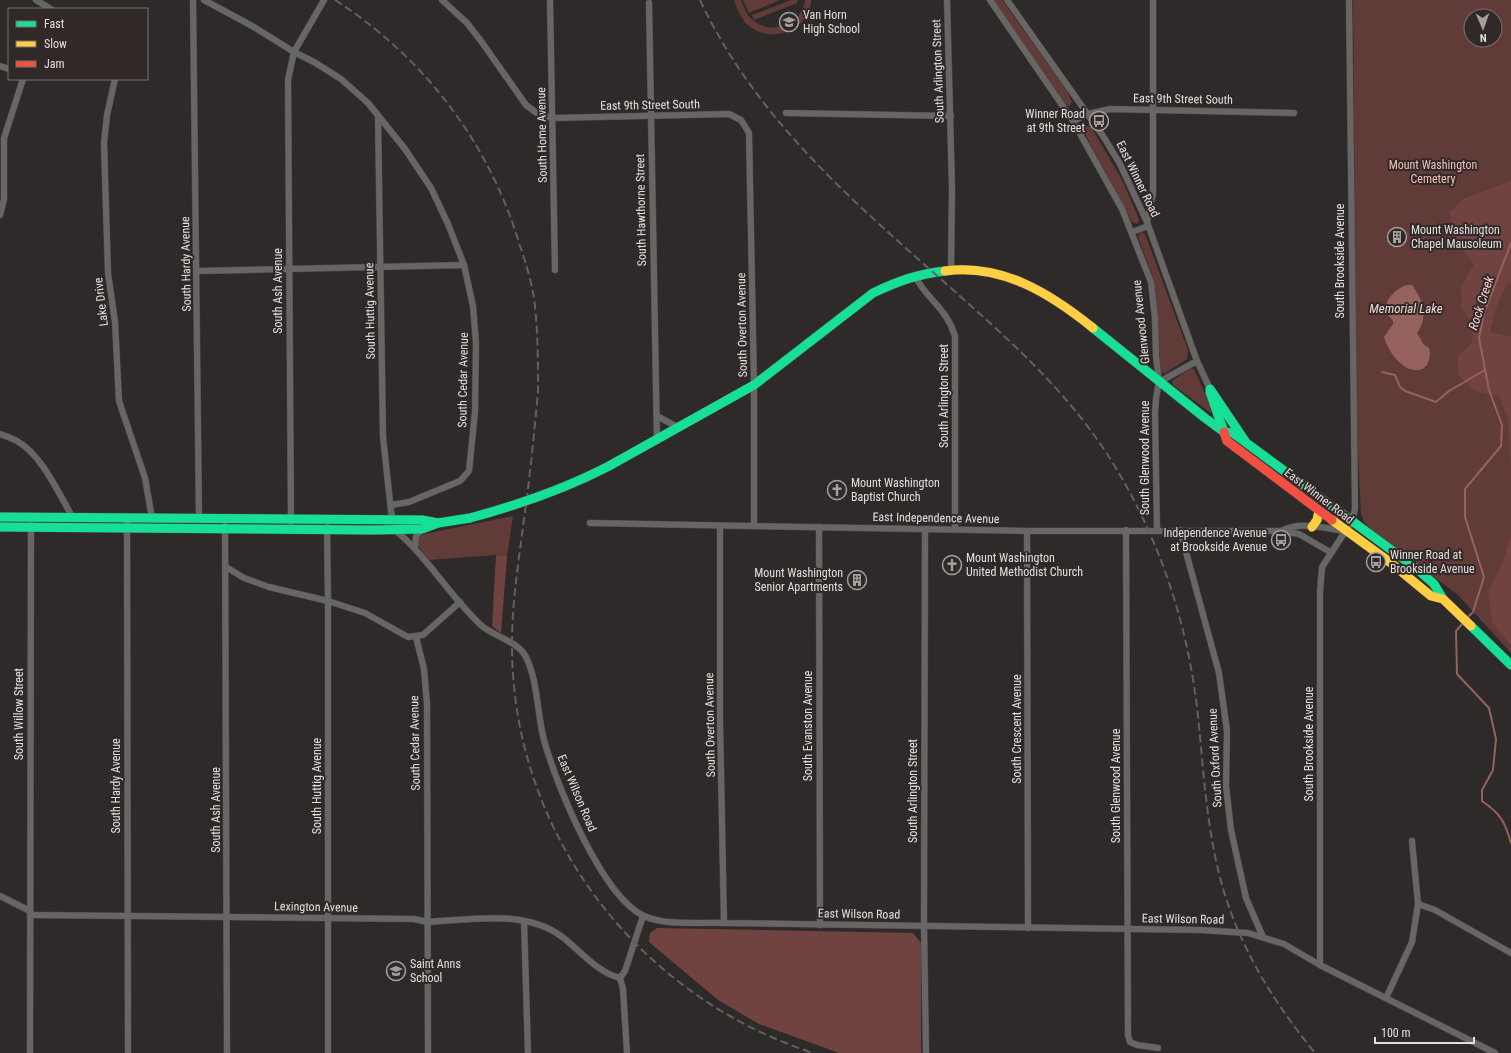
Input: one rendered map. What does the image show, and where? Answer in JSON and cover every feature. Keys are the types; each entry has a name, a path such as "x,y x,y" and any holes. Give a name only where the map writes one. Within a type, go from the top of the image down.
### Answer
{"main road":[{"path":"0,527 395,530 422,529 438,523 470,518 531,500 577,483 679,428 754,385 788,361 863,300 884,288 915,276 951,266 999,275 1038,289 1073,312 1159,382 1224,432 1233,433 1246,442"},
{"name":"East Winner Road","path":"1210,389 1238,428 1246,442 1431,580 1440,592 1443,600"},
{"name":"East Winner Road","path":"1210,389 1213,403 1227,441 1346,532 1391,563 1431,596 1443,600 1511,665"},
{"path":"1268,473 1275,464"},
{"path":"1312,527 1317,520 1319,511"},
{"path":"0,517 422,520 438,523"},
{"path":"77,518 82,528"},
{"path":"167,518 167,528"}],"street":[{"path":"36,0 49,8 50,0"},
{"name":"South Hardy Avenue","path":"193,0 199,529"},
{"name":"South Cedar Avenue","path":"204,0 254,27 341,79 368,104 405,149 431,188 448,224 464,265 473,306 476,343 475,412 469,471 460,481 409,502 391,505"},
{"path":"294,52 300,39 324,0"},
{"path":"442,0 451,7 481,41 526,105 538,114 553,118"},
{"path":"451,7 453,0"},
{"name":"South Home Avenue","path":"550,0 555,270"},
{"name":"South Arlington Street","path":"947,0 951,116 951,266"},
{"path":"990,0 1073,121 1122,209 1132,232 1147,224 1153,194 1153,0"},
{"name":"East Winner Road","path":"1007,0 1088,114 1120,164 1147,224 1197,361 1210,389"},
{"name":"South Brookside Avenue","path":"1320,964 1320,592 1322,567 1330,552 1346,532 1352,521 1355,509 1349,0"},
{"name":"South Hawthorne Street","path":"649,3 655,408 657,416 657,440"},
{"name":"South Ash Avenue","path":"291,530 288,80 294,52"},
{"path":"0,215 4,199 2,138 23,80"},
{"name":"Lake Drive","path":"115,80 107,115 104,143 108,273 115,322 119,401 145,478 152,518"},
{"name":"East 9th Street South","path":"1073,121 1088,114 1110,109 1294,113"},
{"path":"786,113 951,116"},
{"name":"East 9th Street South","path":"553,118 729,114 737,117 743,124"},
{"name":"South Huttig Avenue","path":"378,116 383,437 391,505"},
{"name":"South Overton Avenue","path":"743,124 749,133 750,142 754,385 754,526"},
{"name":"Glenwood Avenue","path":"1132,232 1151,282 1159,382"},
{"path":"197,271 464,265"},
{"name":"South Arlington Street","path":"915,276 920,286 946,314 955,336 955,529"},
{"path":"1159,382 1197,361"},
{"name":"South Glenwood Avenue","path":"1157,530 1155,412 1159,382"},
{"path":"657,416 679,428"},
{"path":"0,434 17,441 29,450 45,470 77,518"},
{"path":"391,505 392,520"},
{"name":"South Willow Street","path":"30,1053 31,518"},
{"name":"South Hardy Avenue","path":"127,518 128,1053"},
{"name":"South Ash Avenue","path":"225,519 227,1053"},
{"name":"South Huttig Avenue","path":"326,520 328,601 328,1053"},
{"name":"East Independence Avenue","path":"590,522 720,526 1027,531 1281,531 1299,534 1330,552"},
{"name":"South Overton Avenue","path":"720,526 720,722 724,923"},
{"name":"East Independence Avenue","path":"1281,531 1293,526 1346,532"},
{"name":"South Evanston Avenue","path":"819,527 820,925"},
{"path":"415,548 416,536 422,529"},
{"name":"South Arlington Street","path":"925,529 924,926 926,1053"},
{"name":"East Wilson Road","path":"395,530 415,548 482,626 521,649 525,656 532,680 544,740 561,789 575,822 596,860 620,898 632,909 643,916 665,921 724,923 1127,929 1228,931 1248,933 1284,944 1320,964 1495,1053"},
{"name":"South Glenwood Avenue","path":"1126,530 1127,929 1130,1042 1137,1045 1158,1048"},
{"name":"South Oxford Avenue","path":"1180,530 1219,673 1227,731 1226,786 1231,830 1246,898 1263,937"},
{"name":"South Crescent Avenue","path":"1027,531 1028,928"},
{"path":"226,567 244,578 269,588 328,601 365,613 408,637 416,637 428,632 460,602"},
{"name":"South Cedar Avenue","path":"416,637 424,669 427,704 428,1053"},
{"path":"1386,998 1412,942 1418,904 1412,841"},
{"name":"Lexington Avenue","path":"0,896 30,913 127,917 414,919 427,922 502,919 524,921 539,924 560,935 602,970 620,978"},
{"path":"1418,904 1435,910 1511,953"},
{"path":"627,1053 623,989 620,978 625,971 643,916"},
{"path":"524,921 528,1053"}],"green space":[{"path":"734,0 741,0 748,14 754,21 770,27 778,27 793,21 803,8 805,0 811,0 809,10 805,18 798,25 781,34 771,34 761,33 749,26 741,16"},
{"path":"743,0 780,0 749,13"},
{"path":"791,0 797,0 797,3 754,20 752,15"},
{"path":"993,0 1002,0 1067,91 1072,102 1070,106 1065,104"},
{"name":"Mount Washington Cemetery","path":"1353,0 1511,0 1511,653 1458,595 1371,529 1364,522 1361,513 1357,436"},
{"path":"1087,126 1091,127 1122,180 1139,219 1138,224 1132,222 1085,134 1083,128"},
{"path":"1141,232 1145,234 1188,350 1187,359 1164,374 1161,372 1160,368 1156,294 1153,277 1138,237"},
{"path":"1191,368 1194,369 1196,373 1212,410 1211,413 1173,385 1172,381"},
{"path":"513,516 507,556 496,555 428,560 417,544 418,538 424,534"}],"shaded area":[{"path":"1511,181 1511,284 1507,283 1496,308 1490,332 1511,337 1511,474 1508,420 1499,396 1474,391 1458,374 1458,356 1472,343 1472,321 1462,309 1461,287 1474,264 1458,240 1450,212 1463,199"},
{"path":"1511,535 1511,645 1492,623 1488,593 1503,561"},
{"path":"496,555 507,556 501,633 492,626"},
{"path":"657,928 913,933 921,943 921,1053 839,1053 759,1024 718,1000 649,942 650,933"}],"water":[{"name":"Memorial Lake","path":"1407,285 1412,285 1422,302 1424,314 1421,327 1417,333 1424,345 1429,348 1430,352 1428,364 1423,369 1419,370 1410,369 1400,363 1388,348 1384,337 1393,324 1393,321 1387,314 1386,304 1395,292"}],"waterway":[{"name":"Rock Creek","path":"1467,618 1473,612 1484,577 1465,517 1465,489 1501,446 1502,425 1489,390 1479,338 1484,313 1511,243"},
{"path":"1382,372 1395,375 1400,387 1405,391 1436,402 1449,391 1485,370"},
{"name":"Rock Creek","path":"1463,623 1456,631 1457,674 1489,708 1496,739 1493,770 1482,790 1482,801 1498,814 1507,829 1511,843"}],"railway":[{"path":"335,0 368,23 398,49 425,76 450,106 472,139 491,173 507,209 528,272 534,298 536,321 538,392 530,471 514,596 512,643 517,713 534,779 560,840 596,897 640,948 691,991 749,1026 813,1053"},
{"path":"700,0 724,45 751,86 782,125 815,162 850,196 984,317 1027,358 1068,402 1104,449 1120,475 1135,502 1160,558 1187,646 1197,707 1210,825 1225,895 1242,938 1262,978 1274,998 1315,1053"}],"traffic: fast":[{"path":"609,466 754,385 873,293 908,279 945,271"},
{"path":"1093,328 1205,418 1224,432 1233,433 1417,569 1434,584 1443,599"},
{"path":"1210,389 1245,441"},
{"path":"1210,392 1224,432"},
{"path":"470,518 541,496 609,466"},
{"path":"0,517 422,520 438,523 470,518"},
{"path":"0,527 373,530 422,529 438,523"},
{"path":"1471,626 1511,665"}],"traffic: slow":[{"path":"945,271 966,270 986,272 1025,284 1043,293 1077,315 1093,328"},
{"path":"1312,527 1317,520 1319,511"},
{"path":"1332,520 1391,563 1431,596 1443,599 1471,626"}],"traffic: jam":[{"path":"1224,432 1227,441 1332,520"}],"place":[{"name":"Van Horn High School","path":"789,22"},
{"name":"Winner Road at 9th Street","path":"1099,121"},
{"name":"Mount Washington Chapel Mausoleum","path":"1397,237"},
{"name":"Mount Washington Baptist Church","path":"837,490"},
{"name":"Independence Avenue at Brookside Avenue","path":"1281,540"},
{"name":"Winner Road at Brookside Avenue","path":"1376,562"},
{"name":"Mount Washington United Methodist Church","path":"952,565"},
{"name":"Mount Washington Senior Apartments","path":"857,580"},
{"name":"Saint Anns School","path":"396,971"}]}
